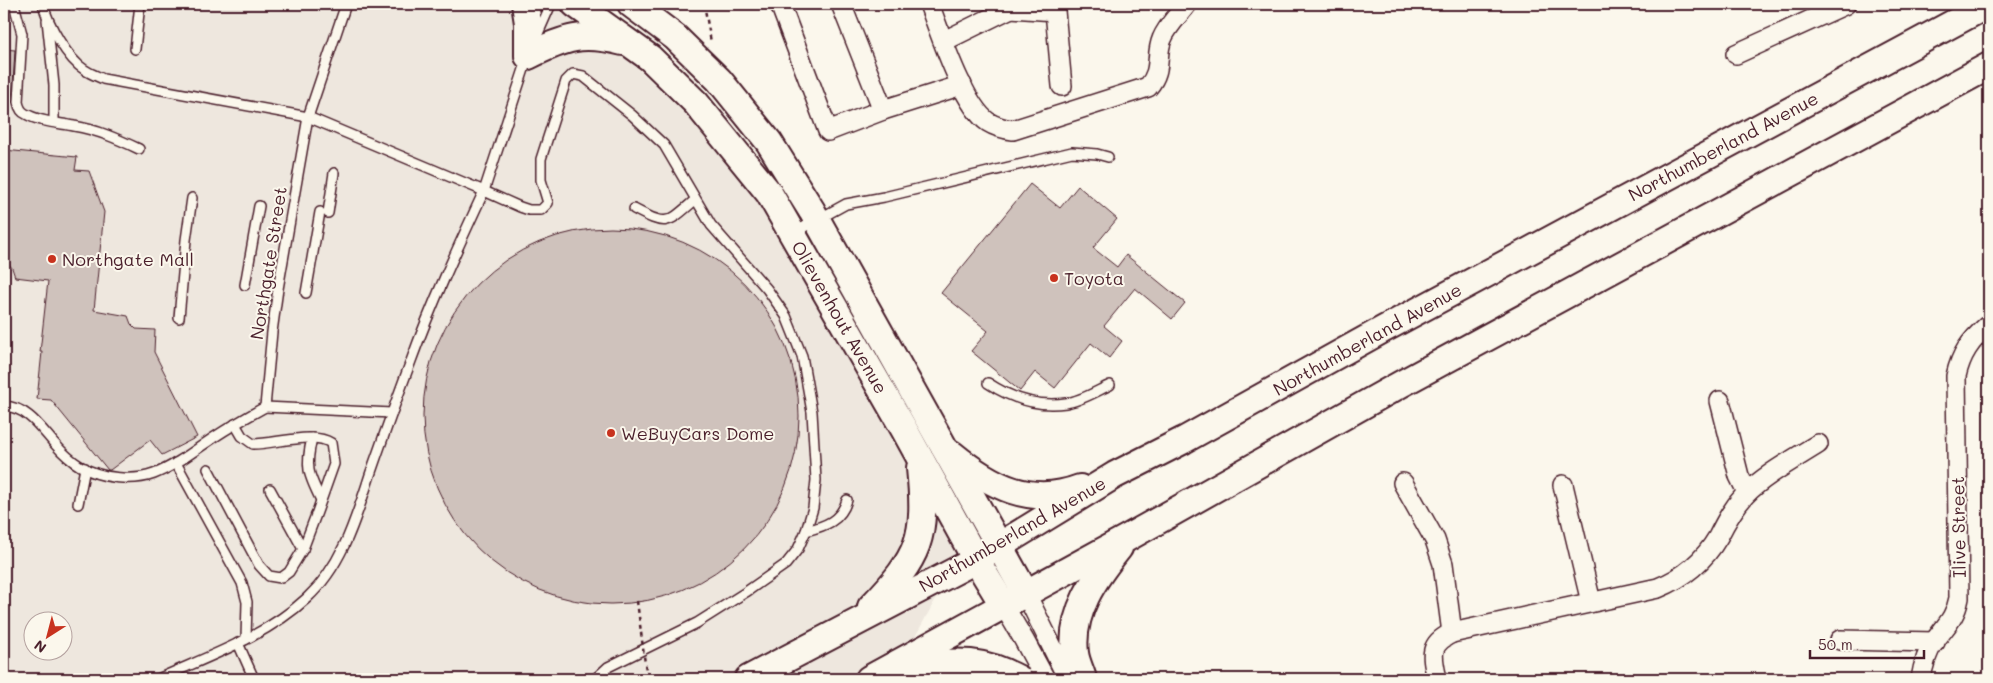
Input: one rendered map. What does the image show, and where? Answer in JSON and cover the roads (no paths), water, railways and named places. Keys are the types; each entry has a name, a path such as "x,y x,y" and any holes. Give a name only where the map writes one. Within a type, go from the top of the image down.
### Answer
{"main road":[{"path":"525,4 528,22 528,56 550,45 578,37 598,36 630,43"},
{"name":"Olievenhout Avenue","path":"575,4 650,58 696,103 769,193 792,233 930,449 999,546 1026,594"},
{"name":"Olievenhout Avenue","path":"631,4 675,37 719,80 769,142 817,221 930,449 976,560 1004,606"},
{"name":"Northumberland Avenue","path":"748,679 976,560 1115,475 1184,440 1384,329 1989,4"},
{"path":"869,679 1127,538 1401,384 1989,66"},
{"path":"856,622 902,573 914,552 921,534 930,449 972,470 995,485 1016,493 1060,494 1115,475"},
{"path":"1083,679 1075,653 1076,622 1096,578 1127,538"},
{"path":"893,667 957,661 974,662 992,667 1019,679"}],"street":[{"path":"780,4 828,131 883,110 962,84"},
{"path":"841,4 883,110"},
{"path":"929,4 962,84 976,111 986,121 999,128 1013,130 1148,87 1158,73 1161,41 1187,4"},
{"path":"944,41 1011,6 1055,7 1062,86"},
{"path":"1736,54 1836,6"},
{"name":"Ilive Street","path":"1921,679 1926,656 1953,617 1959,598 1955,388 1959,364 1967,346 1988,327"},
{"path":"1720,400 1739,476 1747,492"},
{"path":"1437,679 1433,653 1435,645 1440,638 1452,633 1658,588 1687,573 1704,557 1729,515 1747,492 1818,444"},
{"path":"1403,483 1435,540 1441,556 1452,633"},
{"path":"1563,485 1591,602"},
{"name":"Olievenhout Avenue","path":"1026,594 1068,679"},
{"name":"Olievenhout Avenue","path":"1004,606 1045,679"},
{"path":"1840,640 1934,642"}],"lane":[{"path":"14,4 22,34 19,108 26,115 96,131 117,138 139,150"},
{"path":"43,4 47,18 54,85 54,122"},
{"path":"135,49 140,4"},
{"name":"Northgate Street","path":"265,407 278,289 308,117 346,4"},
{"path":"158,679 242,641 288,614 325,579 351,532 392,413 440,286 484,191 528,56 550,4"},
{"path":"47,18 69,56 84,70 103,79 308,117 529,210 542,210 548,203 541,180 541,159 566,81 573,74 583,76 632,115 664,145 711,225 756,277 786,316 802,356 812,412 816,462 813,508 798,549 786,564 697,623 608,667 595,679"},
{"path":"792,233 846,204 1055,155 1072,152 1108,157"},
{"path":"306,293 334,173"},
{"path":"179,318 192,198"},
{"path":"634,209 650,218 665,222 695,200"},
{"path":"245,285 259,206"},
{"path":"988,383 997,389 1032,403 1067,403 1110,385"},
{"path":"4,406 16,408 30,416 60,450 79,466 112,476 131,477 154,474 176,463 235,424 265,407 392,413"},
{"path":"208,469 259,565 269,576 282,578 289,572 303,549 321,500 334,464 331,443 326,439 312,438 253,444 242,436 235,424"},
{"path":"312,438 309,453 309,475 321,500"},
{"path":"176,463 242,583 247,602 242,641 254,679"},
{"path":"78,504 85,468"},
{"path":"270,489 303,549"},
{"path":"806,531 832,522 839,517 847,500"}],"place":[{"name":"Northgate Mall","path":"52,259"},
{"name":"Toyota","path":"1054,278"},
{"name":"WeBuyCars Dome","path":"611,433"}]}
